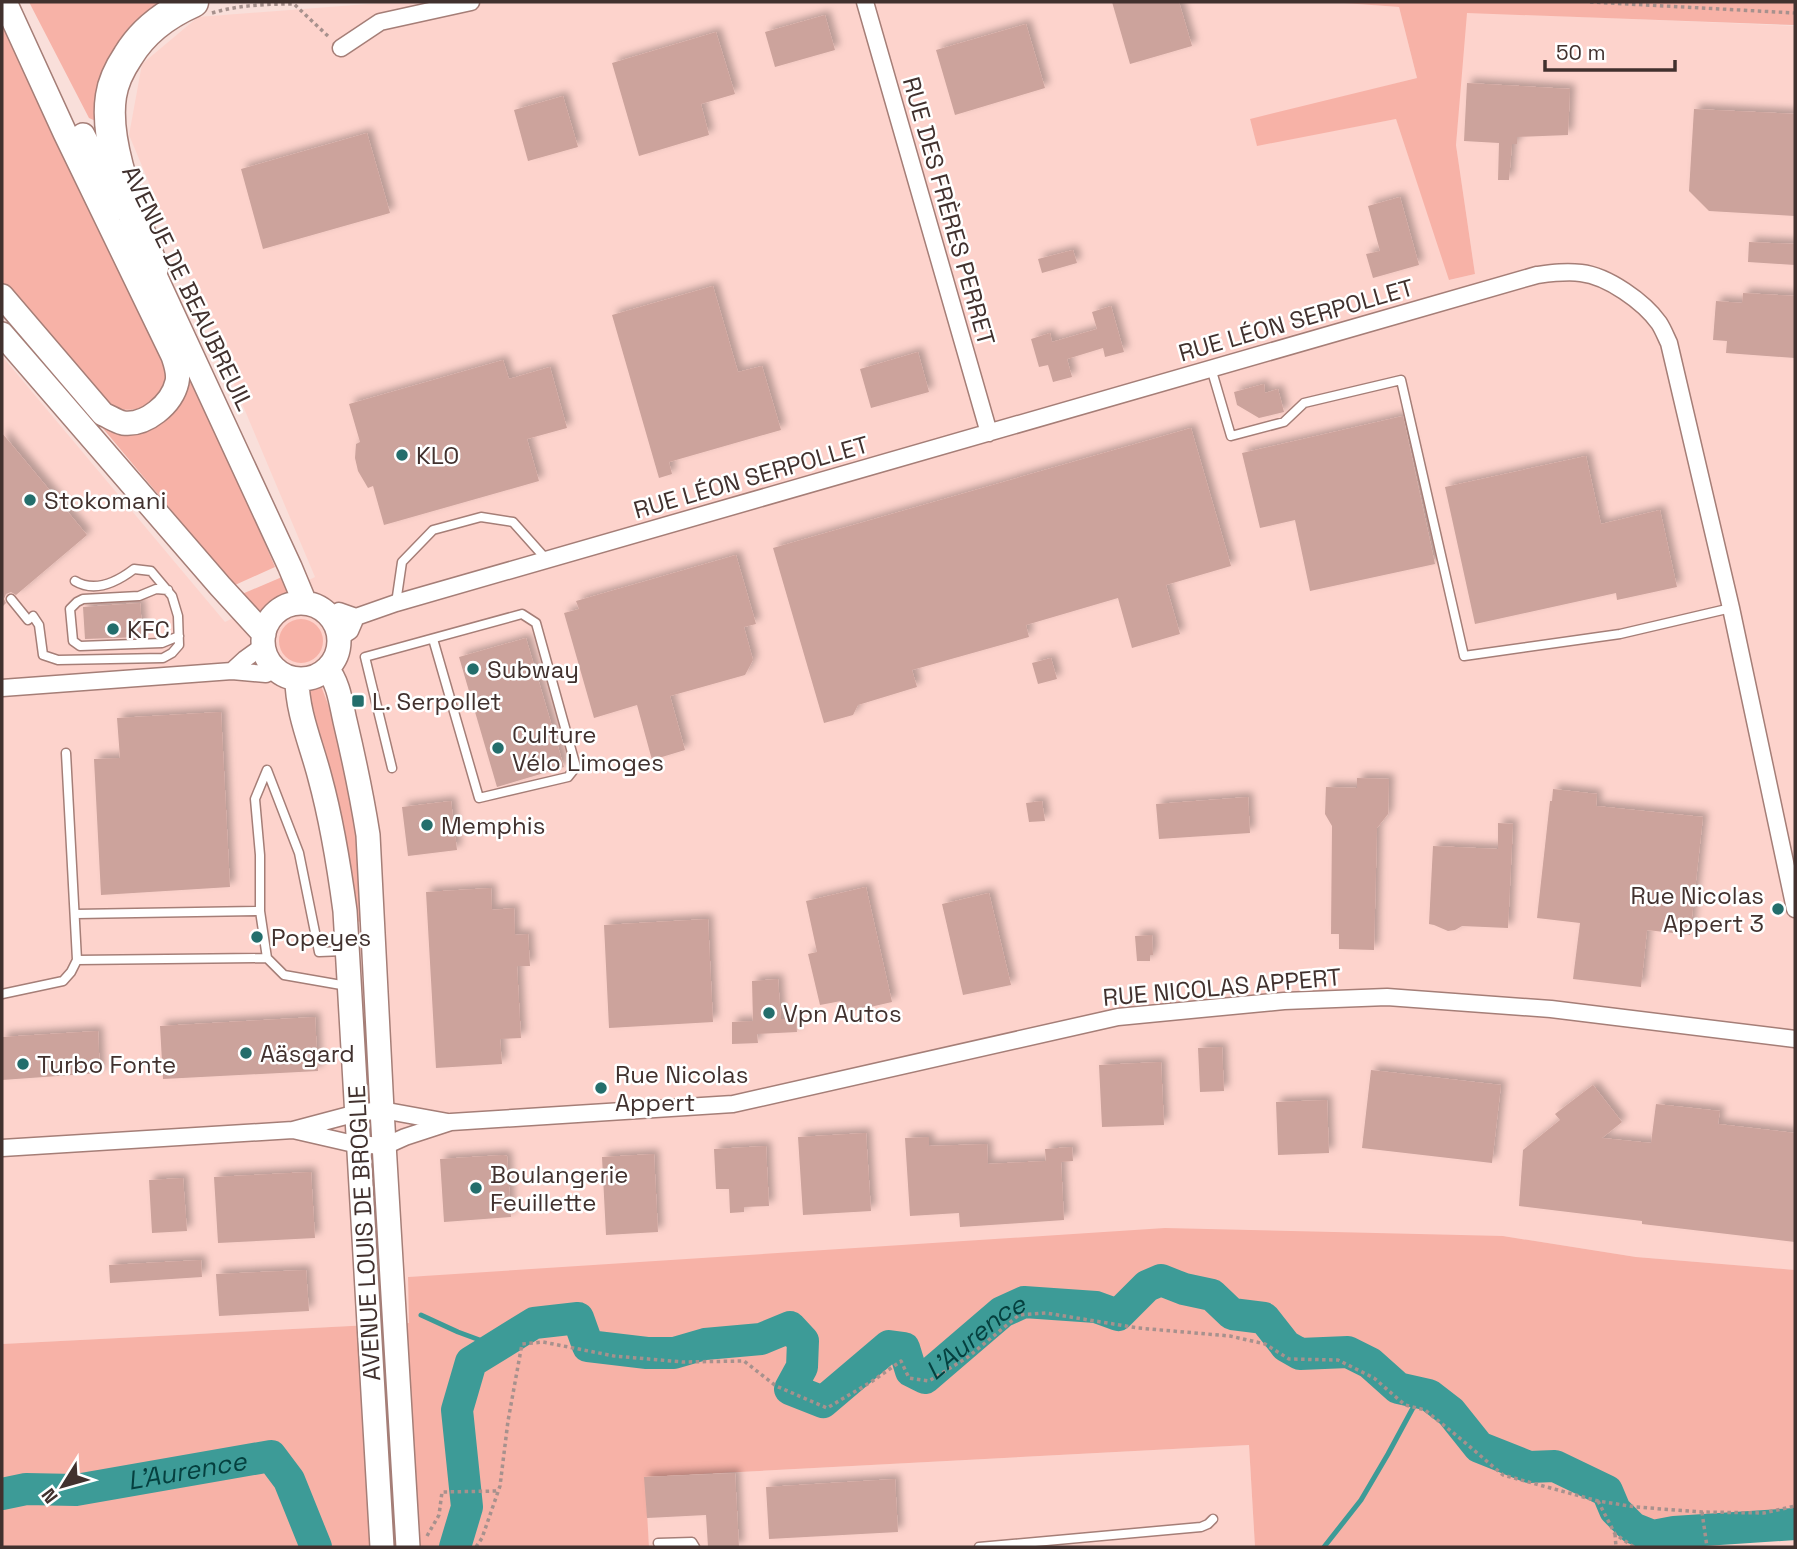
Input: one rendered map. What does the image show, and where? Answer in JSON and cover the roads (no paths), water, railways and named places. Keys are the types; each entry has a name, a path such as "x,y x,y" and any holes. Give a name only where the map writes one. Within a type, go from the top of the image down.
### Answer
{"highway":[{"path":"153,268 118,167 111,131 111,94 119,71 135,44 149,29 168,15 197,9"}],"main road":[{"path":"2,296 103,414 124,423 135,423 156,412 171,396 177,384 178,370 173,356 5,2"},
{"name":"AVENUE DE BEAUBREUIL","path":"13,2 153,268 305,603"},
{"path":"2,310 130,481"},
{"path":"2,334 220,586 264,640 268,659 275,669 298,679 311,678 327,669 338,651 334,627 324,610 305,603 291,604 280,609 271,618 264,640"},
{"name":"AVENUE LOUIS DE BROGLIE","path":"327,669 334,677 342,709 368,835 384,1146 417,1542"},
{"name":"AVENUE LOUIS DE BROGLIE","path":"298,679 297,696 321,780 345,911 382,1547"}],"street":[{"path":"341,48 380,22 471,2"},
{"name":"RUE DES FRÈRES PERRET","path":"865,2 989,433"},
{"name":"RUE LÉON SERPOLLET","path":"334,627 339,611 356,617 396,603 1537,275 1561,271 1584,273 1602,278 1650,312 1661,326 1669,344 1731,608 1795,909"},
{"path":"334,627 351,631 356,617"},
{"path":"232,671 264,640"},
{"path":"2,688 232,671 265,674 275,669"},
{"name":"RUE NICOLAS APPERT","path":"293,1130 357,1113 382,1110 451,1122 733,1104 1118,1017 1284,1001 1387,996 1551,1009 1795,1039"},
{"name":"RUE NICOLAS APPERT","path":"384,1146 451,1122"},
{"path":"2,1148 293,1130 359,1144 384,1146"}],"lane":[{"path":"1211,368 1231,436 1284,422 1304,403 1401,380 1464,656 1620,634 1731,608"},
{"path":"396,603 402,562 433,530 481,517 513,523 547,560"},
{"path":"10,599 39,625 43,655 58,660 163,658 179,645 178,616 172,596 151,571 134,569 123,578 102,586 84,586 75,581"},
{"path":"168,590 156,589 139,596 83,599 76,602 70,609 73,641 80,646 162,643 178,636"},
{"path":"392,768 365,657 522,614 536,623 576,766 568,777 479,798 433,639"},
{"path":"2,994 62,981 77,960 66,753"},
{"path":"347,950 319,952 299,853 267,770 255,799 260,855 260,911 267,958 284,975 349,986"},
{"path":"76,914 260,911"},
{"path":"77,960 267,958"},
{"path":"979,1547 1201,1527 1213,1519"},
{"path":"658,1543 687,1541 692,1542 695,1547"}],"waterway":[{"name":"L'Aurence","path":"455,1547 467,1507 457,1410 471,1362 534,1323 578,1318 588,1346 647,1353 674,1353 705,1344 761,1339 790,1327 803,1341 802,1367 790,1389 823,1402 889,1346 904,1348 911,1371 925,1378 1002,1312 1024,1302 1096,1307 1118,1315 1147,1286 1161,1280 1184,1289 1212,1295 1232,1314 1264,1318 1286,1346 1300,1354 1348,1352 1370,1363 1398,1388 1429,1395 1451,1412 1479,1447 1529,1467 1555,1466 1607,1491 1615,1510 1633,1528 1653,1536 1674,1532 1795,1524"},
{"path":"421,1315 496,1346"},
{"path":"1324,1547 1361,1500 1421,1393"},
{"name":"L'Aurence","path":"2,1494 26,1489 76,1490 271,1456 289,1480 316,1547"}],"place":[{"name":"KLO","path":"402,455"},
{"name":"Stokomani","path":"30,500"},
{"name":"KFC","path":"113,629"},
{"name":"Subway","path":"473,669"},
{"name":"L. Serpollet","path":"358,701"},
{"name":"Culture Vélo Limoges","path":"498,748"},
{"name":"Memphis","path":"427,825"},
{"name":"Rue Nicolas Appert 3","path":"1778,909"},
{"name":"Popeyes","path":"257,937"},
{"name":"Vpn Autos","path":"769,1013"},
{"name":"Aäsgard","path":"246,1053"},
{"name":"Turbo Fonte","path":"23,1064"},
{"name":"Rue Nicolas Appert","path":"601,1088"},
{"name":"Boulangerie Feuillette","path":"476,1188"}]}
